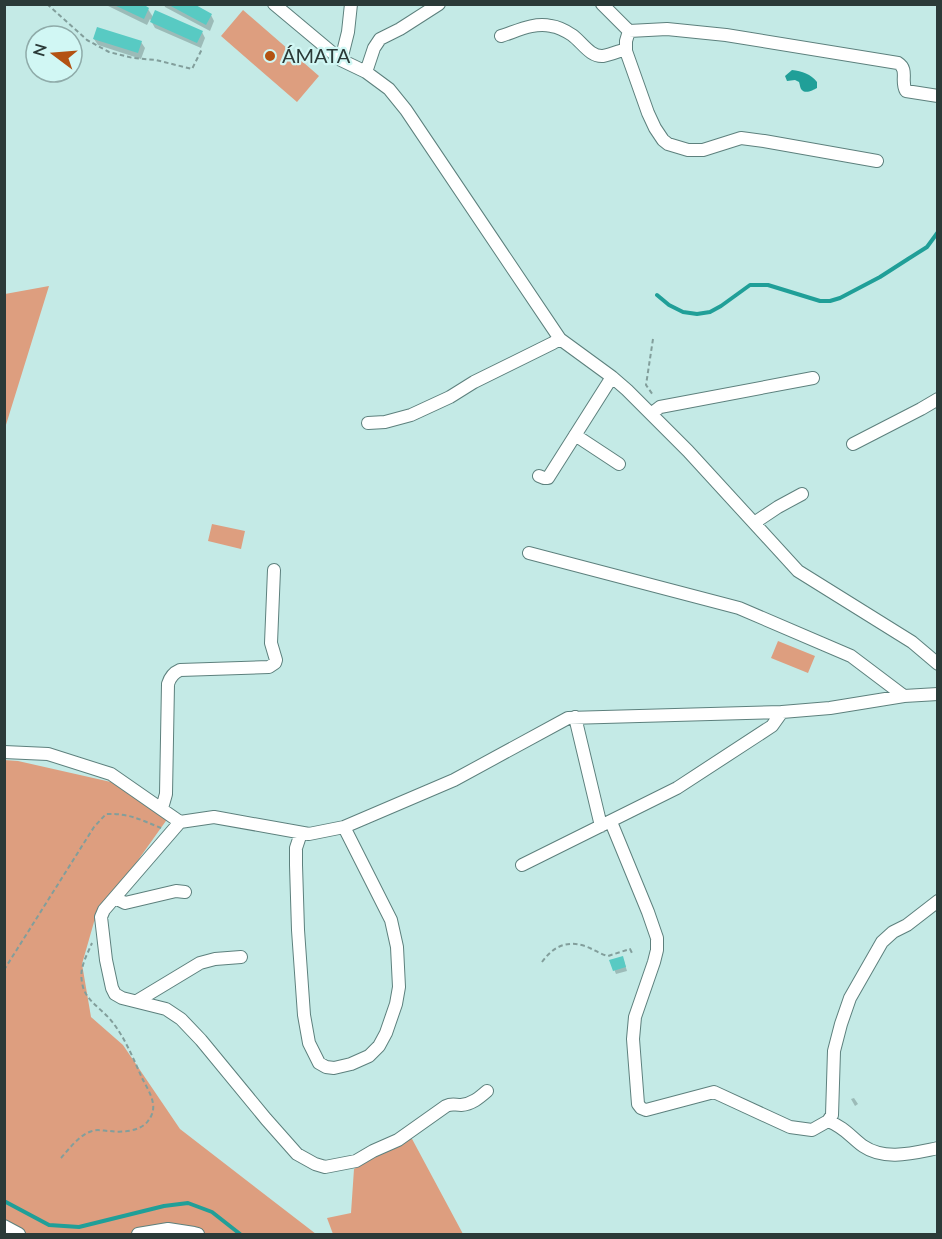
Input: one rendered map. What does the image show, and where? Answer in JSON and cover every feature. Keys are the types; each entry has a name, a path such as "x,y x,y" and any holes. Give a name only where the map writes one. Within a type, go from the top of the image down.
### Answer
{"street":[{"path":"274,4 341,60 366,72 389,89 406,110 560,339 612,377 651,414 798,571 912,642 938,663"},
{"path":"341,60 348,32 351,4"},
{"path":"366,72 374,48 380,39 439,4"},
{"path":"602,4 629,31 667,29 726,34 895,63 904,67 903,84 906,91 938,96"},
{"path":"501,36 528,27 550,25 573,35 598,55 604,56 626,49"},
{"path":"629,31 626,49 648,113 655,128 668,144 688,150 703,150 741,138 877,161"},
{"path":"368,423 385,422 411,415 560,339"},
{"path":"539,476 548,478 612,377"},
{"path":"651,414 660,407 813,378"},
{"path":"853,444 938,399"},
{"path":"575,435 620,464"},
{"path":"754,523 802,494"},
{"path":"529,553 739,608 851,656 904,696"},
{"path":"162,808 166,794 169,679 180,670 270,667 274,663 276,657 271,643 274,570"},
{"path":"487,1091 470,1103 459,1105 452,1103 398,1140 356,1161 325,1167 315,1164 297,1154 181,1019 166,1009 122,998 116,994 112,987 106,960 101,917 104,910 176,826 214,817 309,834 344,827 454,780 568,718 782,712 830,708 904,696 938,694"},
{"path":"522,865 677,788 772,726 782,712"},
{"path":"575,717 606,824 648,912 657,939 654,962 635,1017 633,1039 638,1104 641,1108 646,1110 714,1092 790,1127 812,1130 828,1121 832,1115 834,1051 850,998 882,942 938,901"},
{"path":"4,752 48,754 111,774 162,808 176,826"},
{"path":"301,833 296,848 296,865 304,1016 309,1043 319,1063 334,1068 369,1056 379,1046 396,1004 399,987 397,947 391,920 344,827"},
{"path":"115,898 124,903 176,891 185,892"},
{"path":"137,1001 200,963 240,957"},
{"path":"828,1121 839,1126 870,1150 880,1154 891,1155 938,1148"},
{"path":"4,1226 19,1234"},
{"path":"138,1234 168,1229 198,1234"}],"path":[{"path":"47,4 87,39 109,52 192,69 202,49"},
{"path":"653,339 646,385 653,395"},
{"path":"4,970 94,828 106,814 120,813 162,829 176,826"},
{"path":"61,1158 83,1135 92,1131 112,1132 139,1128 150,1119 153,1112 152,1097 122,1036 109,1018 85,993 81,982 82,969 93,941"},
{"path":"542,962 553,949 575,944 609,956 630,949 633,955"}],"shaded area":[{"name":"ÁMATA","path":"243,10 319,76 297,102 221,36"},
{"path":"49,286 5,428 5,294"},
{"path":"212,524 245,531 241,549 208,541"},
{"path":"778,641 815,656 808,673 771,658"},
{"path":"4,760 18,761 111,782 168,818 94,922 82,964 91,1017 123,1045 180,1129 316,1234 5,1234"},
{"path":"411,1137 463,1234 333,1234 327,1218 351,1213 354,1169"}],"water":[{"path":"792,70 812,77 817,82 817,88 805,92 801,89 799,82 787,81 785,76"}],"building":[{"path":"112,4 143,4 149,8 144,19"},
{"path":"167,4 194,4 212,14 206,25"},
{"path":"155,10 203,31 197,43 150,22"},
{"path":"97,27 142,41 138,53 93,39"},
{"path":"623,956 626,967 613,971 609,960"}],"waterway":[{"path":"657,295 669,305 683,312 697,314 710,312 721,306 750,285 768,285 820,301 830,301 880,277 927,247 938,232"},
{"path":"4,1201 49,1225 79,1227 164,1206 188,1203 212,1212 240,1234"}],"place":[{"name":"ÁMATA","path":"270,56"}]}
